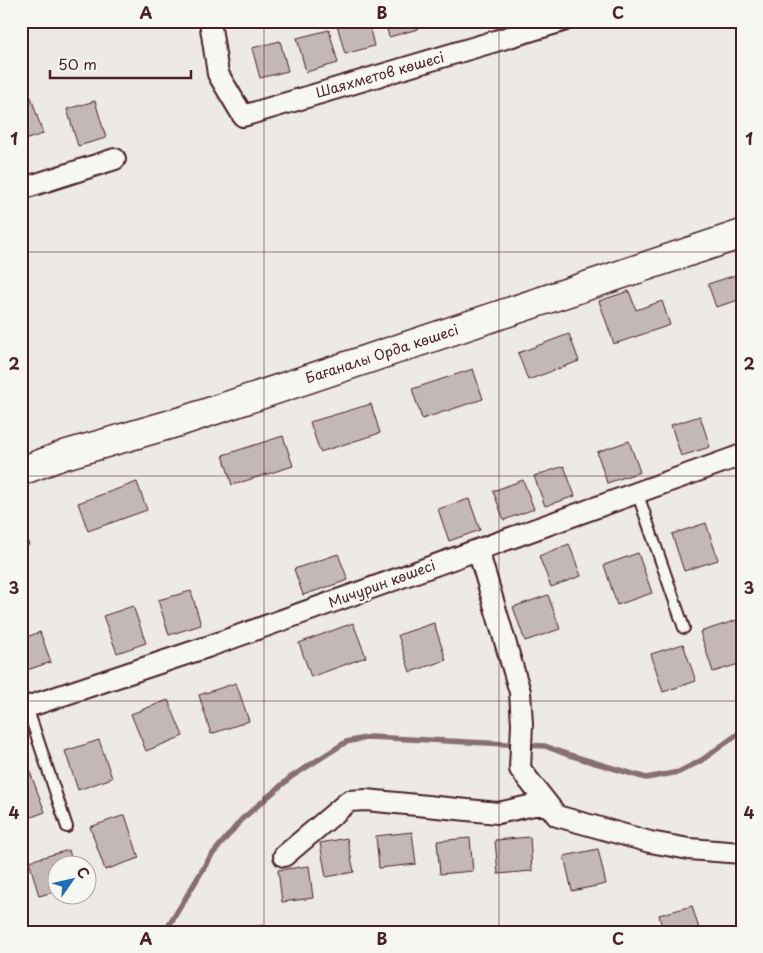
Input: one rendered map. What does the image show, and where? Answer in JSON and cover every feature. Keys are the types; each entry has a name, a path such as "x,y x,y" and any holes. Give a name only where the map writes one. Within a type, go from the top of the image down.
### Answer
{"street":[{"name":"Шаяхметов көшесі","path":"210,21 218,74 243,116 564,21"},
{"path":"21,189 115,159"},
{"name":"Бағаналы Орда көшесі","path":"21,471 64,455 182,421 742,234"},
{"name":"Мичурин көшесі","path":"24,708 216,644 742,455"},
{"path":"478,550 520,692 522,724 520,769 557,816 650,842 689,849 742,853"},
{"path":"284,856 349,801 366,800 498,813 534,805 548,805"}],"lane":[{"path":"637,492 684,628"},
{"path":"24,708 67,827"}],"building":[{"path":"336,21 368,21 374,46 345,54"},
{"path":"385,21 415,21 418,29 389,37"},
{"path":"329,30 338,63 306,72 297,38"},
{"path":"280,41 288,71 260,78 252,48"},
{"path":"31,97 43,134 21,141 21,100"},
{"path":"95,101 106,138 78,146 67,109"},
{"path":"742,273 742,299 716,307 708,284"},
{"path":"629,291 636,310 662,301 670,325 614,344 599,301"},
{"path":"569,334 579,361 528,380 518,353"},
{"path":"473,369 483,399 422,419 412,389"},
{"path":"371,404 380,433 320,452 310,422"},
{"path":"700,416 710,447 681,456 671,425"},
{"path":"283,436 293,466 232,485 223,455"},
{"path":"629,441 640,472 607,483 597,452"},
{"path":"564,466 575,496 545,506 534,476"},
{"path":"523,480 534,509 504,520 493,491"},
{"path":"137,482 147,510 88,531 78,503"},
{"path":"469,499 480,530 449,541 438,509"},
{"path":"21,523 29,545 21,548"},
{"path":"706,523 718,560 684,571 672,534"},
{"path":"569,544 581,576 551,587 539,556"},
{"path":"638,553 652,593 617,605 604,565"},
{"path":"338,554 348,580 303,595 294,569"},
{"path":"191,591 201,625 169,635 158,600"},
{"path":"548,595 560,629 525,641 513,607"},
{"path":"133,606 146,643 117,653 103,616"},
{"path":"737,620 742,635 742,663 713,672 700,632"},
{"path":"353,623 366,657 311,677 299,643"},
{"path":"434,623 446,660 410,672 398,635"},
{"path":"40,632 51,662 21,672 21,639"},
{"path":"683,644 696,681 663,692 651,654"},
{"path":"236,683 249,721 211,734 199,695"},
{"path":"168,700 183,736 146,751 131,714"},
{"path":"99,740 112,778 78,790 65,751"},
{"path":"30,772 45,812 21,821 21,776"},
{"path":"125,815 139,858 105,870 90,827"},
{"path":"412,832 416,864 379,868 376,836"},
{"path":"530,837 532,871 498,874 495,840"},
{"path":"347,838 354,872 326,877 320,843"},
{"path":"470,838 473,871 440,874 437,841"},
{"path":"598,849 606,884 572,891 564,856"},
{"path":"69,850 70,856 48,856 48,894 39,896 29,861"},
{"path":"309,866 313,898 282,902 278,870"},
{"path":"692,906 700,932 663,932 659,915"},
{"path":"263,925 264,932 230,932 230,931"}],"waterway":[{"path":"165,932 211,856 242,819 291,777 346,742 370,737 545,746 646,778 679,772 702,760 742,731"}]}
